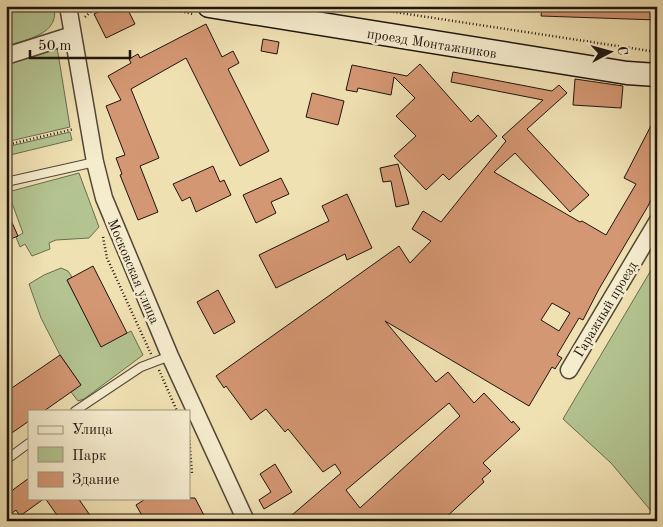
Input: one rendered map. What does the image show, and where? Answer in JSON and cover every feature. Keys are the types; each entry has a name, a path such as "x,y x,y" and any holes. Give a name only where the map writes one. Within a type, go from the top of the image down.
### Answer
{"main road":[{"name":"проезд Монтажников","path":"209,6 627,73 657,75"}],"street":[{"name":"Московская улица","path":"68,6 95,162 104,198 170,356 246,521"},
{"path":"6,56 72,35"},
{"name":"Гаражный проезд","path":"569,370 657,222"}],"lane":[{"path":"6,182 95,162"},
{"path":"77,410 141,367 170,356"},
{"path":"6,460 28,443"}],"path":[{"path":"355,6 657,52"},
{"path":"6,145 74,129"},
{"path":"190,448 192,473"}],"green space":[{"path":"6,6 54,6 55,16 47,30 32,38 6,46"},
{"path":"57,47 70,127 6,142 6,64"},
{"path":"70,132 72,140 6,156 6,147"},
{"path":"79,173 99,227 89,238 56,240 49,243 50,249 32,256 25,244 20,247 16,237 23,233 8,192"},
{"path":"657,260 657,518 611,463 563,419"},
{"path":"61,268 68,271 72,277 67,280 101,346 131,331 143,355 84,399 78,401 71,392 81,385 60,355 41,318 29,284"}],"building":[{"path":"110,6 126,6 135,24 106,38 94,14"},
{"path":"542,6 657,6 657,20 541,16"},
{"path":"206,24 222,57 233,51 239,63 228,69 269,151 240,166 186,58 131,89 159,158 140,166 158,212 138,220 120,175 122,174 116,158 125,155 106,106 121,100 108,76 131,63 129,59 138,54 140,58"},
{"path":"263,39 279,42 277,54 261,51"},
{"path":"420,64 471,122 478,115 497,136 449,180 443,174 426,190 394,156 416,136 396,116 415,98 394,77 391,95 358,88 357,92 346,90 352,65 407,76"},
{"path":"453,72 552,91 559,85 567,93 527,129 589,195 570,212 515,153 494,172 606,235 636,184 624,178 657,114 657,188 583,320 579,318 557,355 562,358 555,369 552,367 529,406 385,321 436,382 448,372 474,403 484,393 520,429 483,463 491,471 482,479 484,482 442,521 285,521 341,473 335,464 323,472 288,429 285,432 266,409 251,420 226,386 224,388 216,376 399,246 410,263 431,241 412,229 423,211 441,222 506,141 502,137 543,100 451,82","holes":["552,303 570,313 559,331 541,320","449,403 460,416 360,508 346,490"]},
{"path":"575,79 623,86 621,108 573,105"},
{"path":"312,93 344,101 338,125 306,117"},
{"path":"398,164 409,204 396,207 391,181 383,182 380,168"},
{"path":"213,166 220,182 224,180 231,195 196,212 190,197 182,201 173,184"},
{"path":"281,178 289,194 271,202 276,213 256,223 243,195"},
{"path":"347,194 372,248 347,260 345,254 276,288 259,255 329,221 322,206"},
{"path":"6,209 18,236 6,241"},
{"path":"93,266 127,333 101,347 67,280"},
{"path":"218,290 235,322 214,334 197,302"},
{"path":"60,355 81,385 45,410 28,410 28,422 6,437 6,392"},
{"path":"275,464 292,492 264,509 259,500 271,492 260,474"},
{"path":"28,479 28,500 42,500 20,516 16,510 6,518 6,495"},
{"path":"190,498 195,498 207,521 145,521 136,505 144,500 190,500"},
{"path":"46,500 79,500 94,521 61,521"}]}
